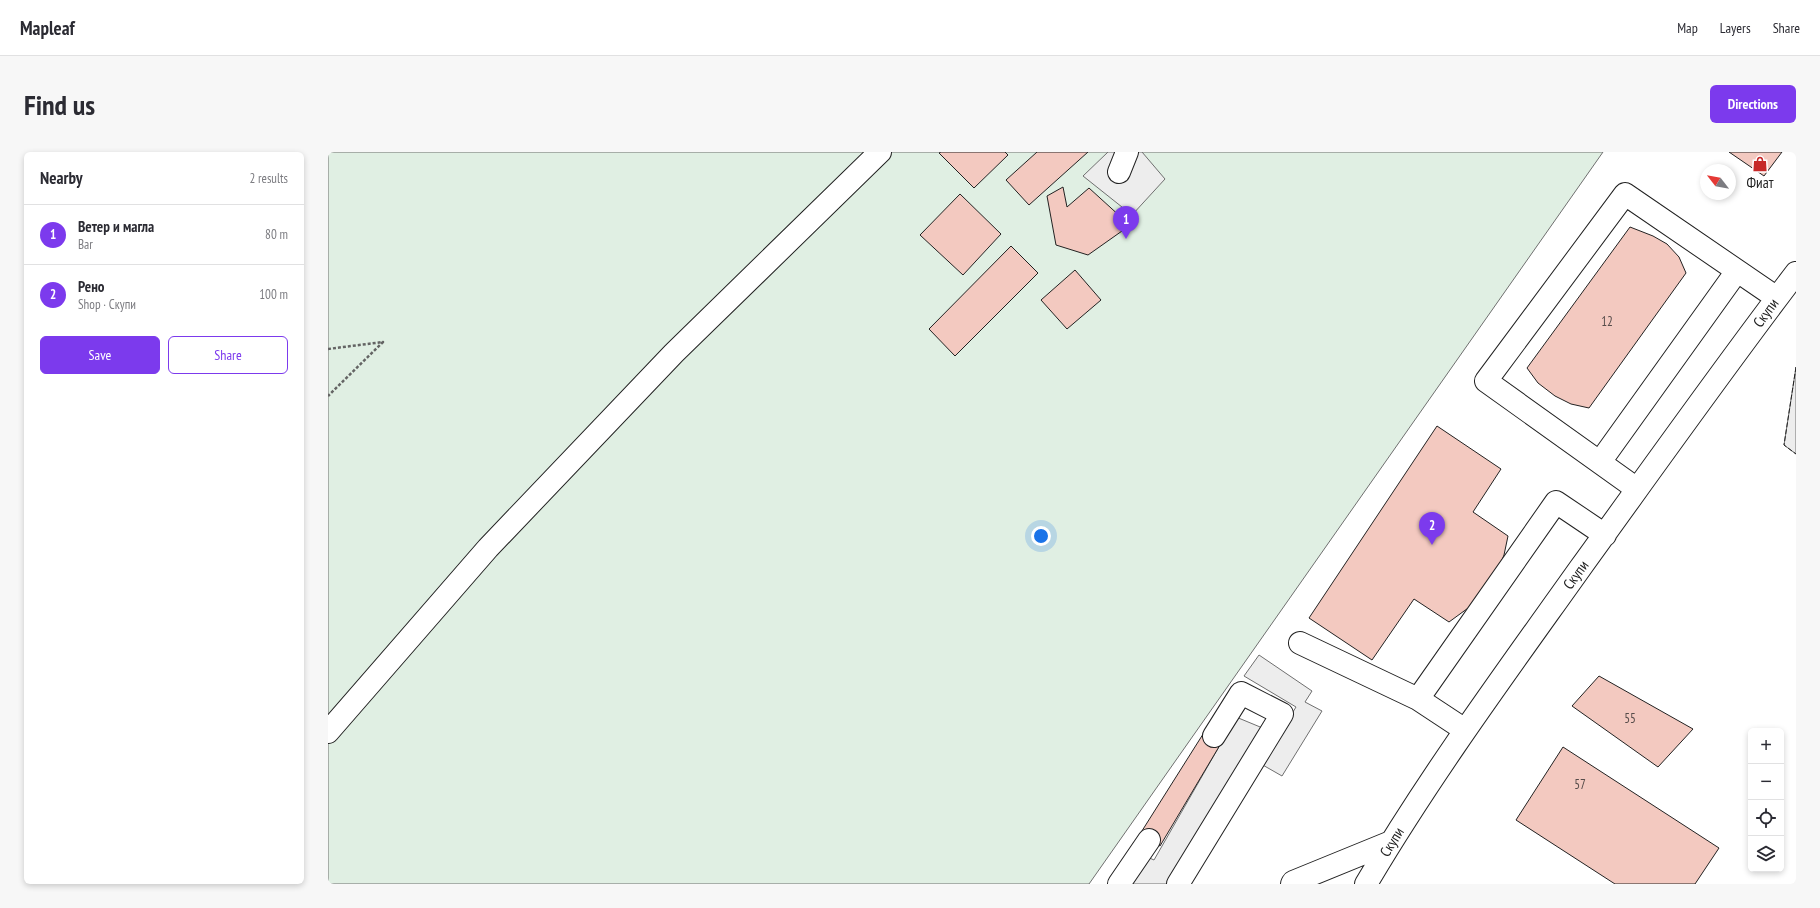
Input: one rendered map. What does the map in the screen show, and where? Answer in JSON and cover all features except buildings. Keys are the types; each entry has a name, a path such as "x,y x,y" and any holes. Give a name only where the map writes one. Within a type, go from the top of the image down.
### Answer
{"street":[{"path":"328,732 488,548 674,353 880,152"},
{"path":"1119,172 1126,152"},
{"path":"1637,489 1486,381 1625,194 1777,298"},
{"path":"1600,462 1737,271"},
{"name":"Скупи","path":"1366,884 1391,842 1465,730 1637,489 1796,273"},
{"path":"1418,699 1556,502 1605,535"},
{"path":"1300,643 1418,699 1465,730"},
{"path":"1178,884 1282,714 1241,693 1214,736"},
{"path":"1119,884 1149,840"},
{"path":"1292,884 1293,882 1391,842"}],"path":[{"path":"328,350 383,342 328,396"}],"green space":[{"path":"328,152 1603,152 1089,884 328,884"}],"shaded area":[{"path":"1108,152 1142,152 1165,179 1132,215 1083,176"},
{"path":"1796,367 1796,454 1784,445"},
{"path":"1259,655 1312,691 1305,702 1322,711 1282,776 1261,764 1296,707 1244,676"},
{"path":"1236,717 1265,729 1169,884 1125,884 1143,855 1154,860"}],"fence":[{"path":"1796,367 1784,445 1796,454"}],"place":[{"name":"Фиат","path":"1760,164"},
{"name":"Ветер и магла","path":"1126,239"},
{"name":"Рено","path":"1432,545"}]}
